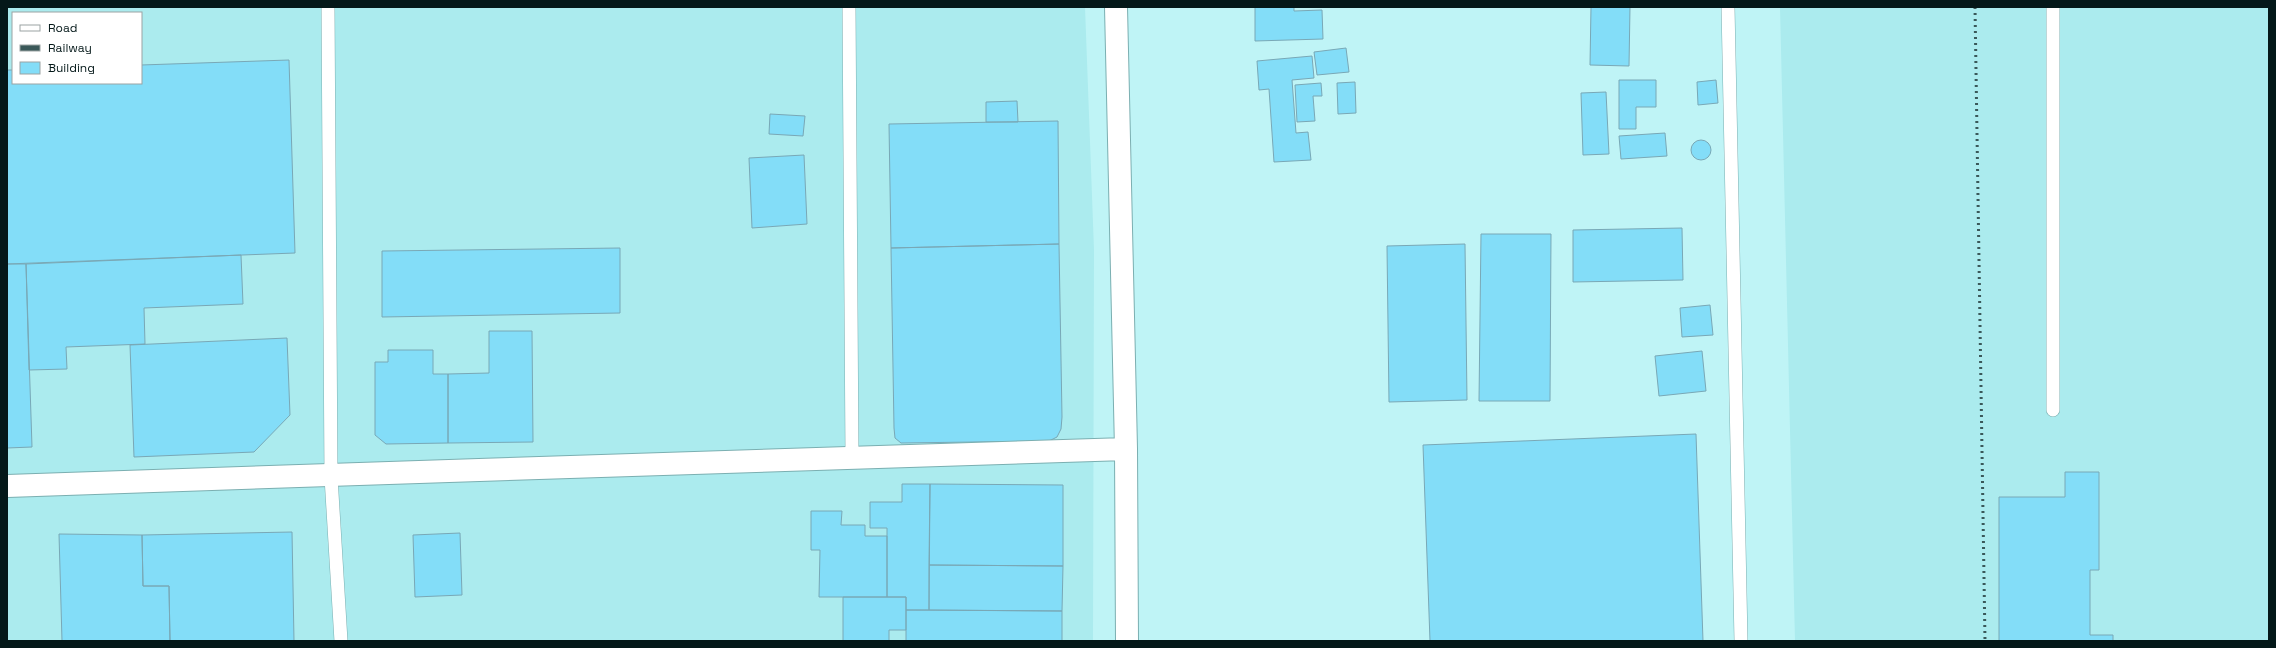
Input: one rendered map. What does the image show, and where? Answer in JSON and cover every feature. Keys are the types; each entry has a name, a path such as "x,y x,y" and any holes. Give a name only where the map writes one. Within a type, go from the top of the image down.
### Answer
{"street":[{"path":"1116,7 1126,448 1127,641"},
{"path":"7,486 331,477 852,456 1126,448"}],"lane":[{"path":"328,7 331,477 341,641"},
{"path":"849,7 852,456"},
{"path":"1728,7 1741,641"},
{"path":"2053,7 2053,410"}],"shaded area":[{"path":"7,7 1085,7 1094,250 1093,641 7,641"},
{"path":"1780,7 2269,7 2269,641 1795,641"}],"building":[{"path":"1255,7 1294,7 1294,11 1322,10 1323,39 1255,41"},
{"path":"1591,7 1630,7 1629,66 1590,65"},
{"path":"1346,48 1349,72 1317,75 1314,52"},
{"path":"1312,56 1314,78 1292,80 1296,133 1308,132 1311,160 1274,162 1269,89 1259,90 1257,61"},
{"path":"289,60 295,253 7,264 7,70 12,70 12,84 142,84 142,65"},
{"path":"1619,80 1656,80 1656,107 1636,107 1636,129 1619,129"},
{"path":"1716,80 1718,103 1698,105 1697,82"},
{"path":"1355,82 1356,113 1338,114 1337,83"},
{"path":"1321,83 1322,96 1313,96 1315,121 1297,122 1295,85"},
{"path":"1606,92 1609,154 1583,155 1581,93"},
{"path":"1017,101 1018,122 986,122 986,102"},
{"path":"770,114 805,116 803,136 769,134"},
{"path":"1058,121 1059,244 891,248 889,124"},
{"path":"1665,133 1667,156 1621,159 1619,136"},
{"path":"1701,140 1708,143 1711,150 1708,157 1701,160 1694,157 1691,150 1694,143"},
{"path":"804,155 807,224 752,228 749,158"},
{"path":"1682,228 1683,280 1573,282 1573,230"},
{"path":"1481,234 1551,234 1550,401 1479,401"},
{"path":"1059,244 1062,417 1061,429 1057,437 1049,441 901,443 895,438 894,428 891,248"},
{"path":"1465,244 1467,400 1389,402 1387,246"},
{"path":"620,248 620,313 382,317 382,251"},
{"path":"241,255 243,304 144,308 145,344 66,347 67,369 29,370 26,264"},
{"path":"7,264 26,264 32,447 7,448"},
{"path":"1710,305 1713,335 1682,337 1680,308"},
{"path":"489,331 532,331 533,442 448,443 448,374 489,373"},
{"path":"287,338 290,415 254,452 134,457 130,345"},
{"path":"388,350 433,350 433,374 448,374 448,443 386,444 375,435 375,362 388,362"},
{"path":"1702,351 1706,391 1659,396 1655,356"},
{"path":"1696,434 1703,641 1430,641 1423,445"},
{"path":"2065,472 2099,472 2099,570 2090,570 2090,635 2113,635 2113,641 1999,641 1999,497 2065,497"},
{"path":"902,484 930,484 929,610 906,610 906,597 887,597 887,528 870,528 870,502 902,502"},
{"path":"930,484 1063,485 1063,566 929,565"},
{"path":"811,511 842,511 841,525 865,525 865,536 887,536 887,597 819,597 820,550 811,550"},
{"path":"292,532 294,641 170,641 169,586 143,586 142,535"},
{"path":"460,533 462,595 415,597 413,535"},
{"path":"59,534 142,535 143,586 169,586 170,641 62,641"},
{"path":"929,565 1063,566 1062,611 929,610"},
{"path":"843,597 906,597 906,630 889,630 889,641 843,641"},
{"path":"906,610 1062,611 1062,641 906,641"}],"railway":[{"path":"1975,7 1985,641"}]}
